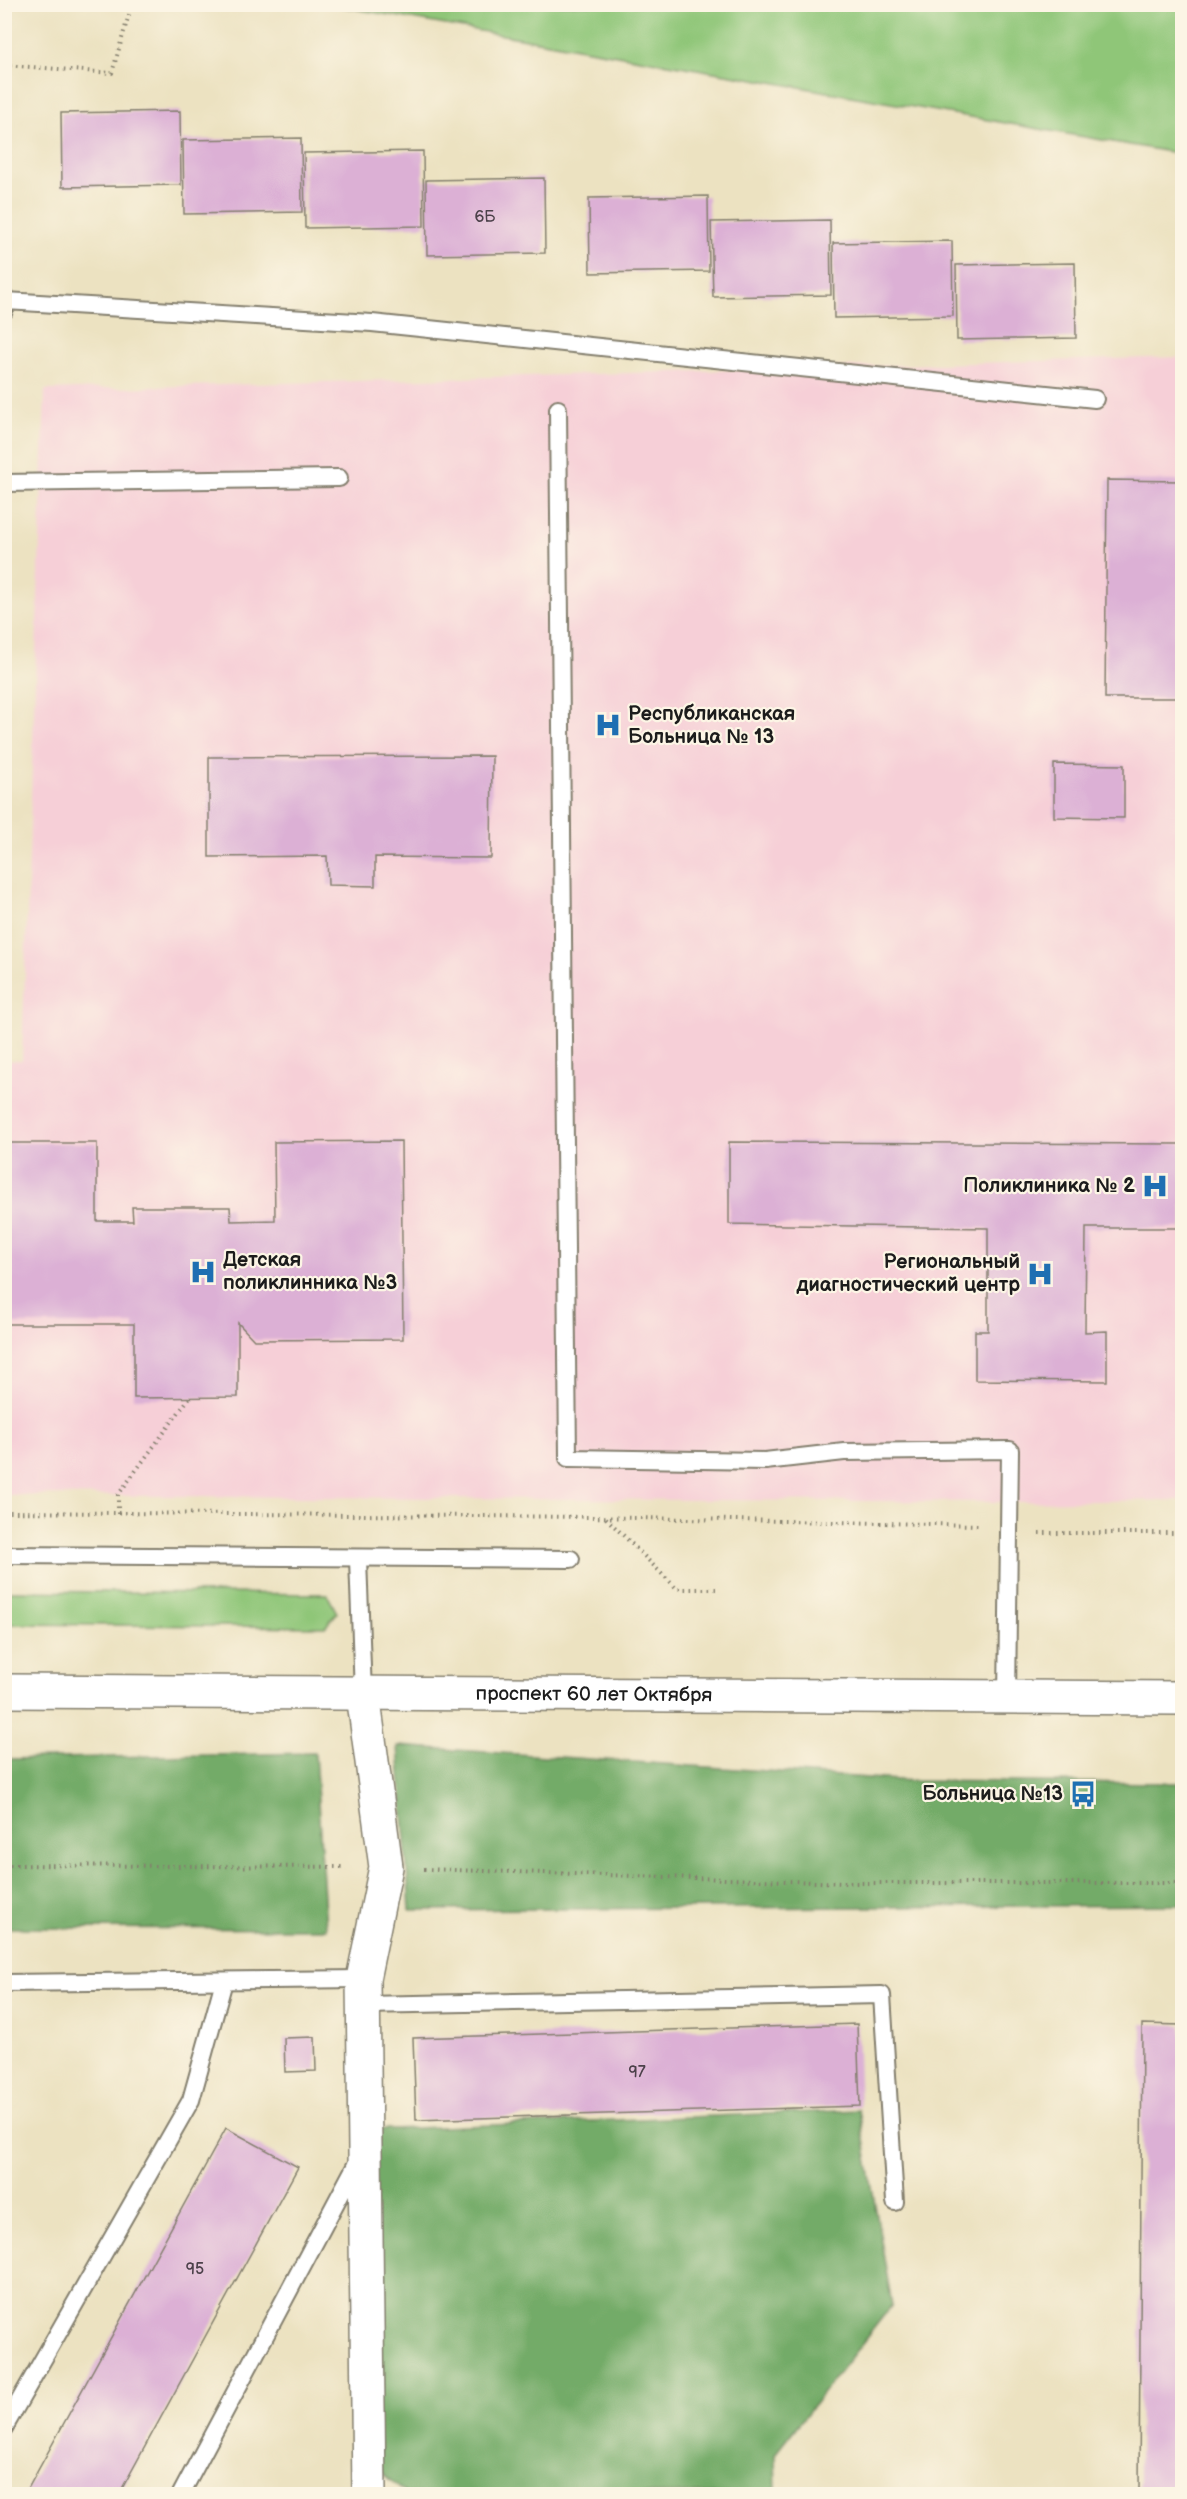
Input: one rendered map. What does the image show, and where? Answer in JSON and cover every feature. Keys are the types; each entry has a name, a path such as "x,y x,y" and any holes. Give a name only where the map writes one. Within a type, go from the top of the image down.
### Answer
{"main road":[{"name":"проспект 60 лет Октября","path":"4,1691 1007,1699 1182,1698"},
{"path":"363,1694 386,1867 363,1992 369,2494"}],"lane":[{"path":"4,311 6,301 372,323 1095,399"},
{"path":"558,409 568,1458 765,1461 844,1452 1010,1450 1007,1699"},
{"path":"4,483 339,478"},
{"path":"4,1555 571,1559"},
{"path":"358,1559 363,1694"},
{"path":"4,2428 191,2100 224,1981"},
{"path":"4,1983 224,1981 363,1992 882,1995 895,2202"},
{"path":"181,2494 364,2150"}],"path":[{"path":"4,66 112,73 132,4"},
{"path":"118,1514 118,1495 190,1397"},
{"path":"4,1512 973,1523 1010,1534 1182,1533"},
{"path":"605,1518 677,1589 716,1589"},
{"path":"4,1865 386,1867 846,1882 1182,1883"}],"shaded area":[{"name":"Республиканская Больница № 13","path":"1182,357 1182,1500 1009,1502 5,1495 4,1061 22,1060 45,390"}],"green space":[{"path":"332,5 1182,5 1182,154"},
{"path":"5,1591 327,1594 337,1613 325,1627 5,1624"},
{"path":"398,1746 913,1781 1182,1783 1182,1905 410,1910"},
{"path":"315,1753 326,1929 5,1928 5,1759"},
{"path":"859,2110 892,2305 775,2454 776,2494 406,2494 373,2465 367,2130"}],"building":[{"path":"180,111 181,185 62,187 61,113"},
{"path":"301,138 302,212 184,214 183,140"},
{"path":"423,151 424,226 305,228 304,153"},
{"path":"544,178 545,253 427,255 426,180"},
{"path":"708,196 709,271 590,273 589,198"},
{"path":"830,220 831,295 713,297 711,222"},
{"path":"952,241 953,316 834,318 833,243"},
{"path":"1075,263 1076,338 957,340 956,265"},
{"path":"1107,480 1182,481 1182,698 1105,698"},
{"path":"492,756 491,858 375,857 375,886 328,885 327,856 209,857 209,757"},
{"path":"1054,764 1124,765 1124,818 1054,817"},
{"name":"Детская поликлинника №3","path":"401,1141 403,1339 254,1340 238,1323 238,1397 134,1398 134,1324 4,1324 4,1143 97,1143 97,1221 133,1221 132,1207 230,1207 231,1221 275,1220 274,1142"},
{"path":"729,1142 1182,1144 1182,1228 1086,1228 1085,1332 1107,1331 1107,1381 975,1380 975,1331 988,1331 988,1228 729,1224"},
{"path":"857,2024 860,2106 416,2120 413,2038"},
{"path":"1142,2024 1182,2025 1182,2494 1139,2494"},
{"path":"315,2037 316,2071 285,2072 284,2038"},
{"path":"226,2128 298,2167 119,2494 25,2494"}],"place":[{"name":"Республиканская Больница № 13","path":"608,725"},
{"name":"Поликлиника № 2","path":"1155,1186"},
{"name":"Детская поликлинника №3","path":"203,1272"},
{"name":"Региональный диагностический центр","path":"1040,1274"},
{"name":"Больница №13","path":"1083,1794"}]}
